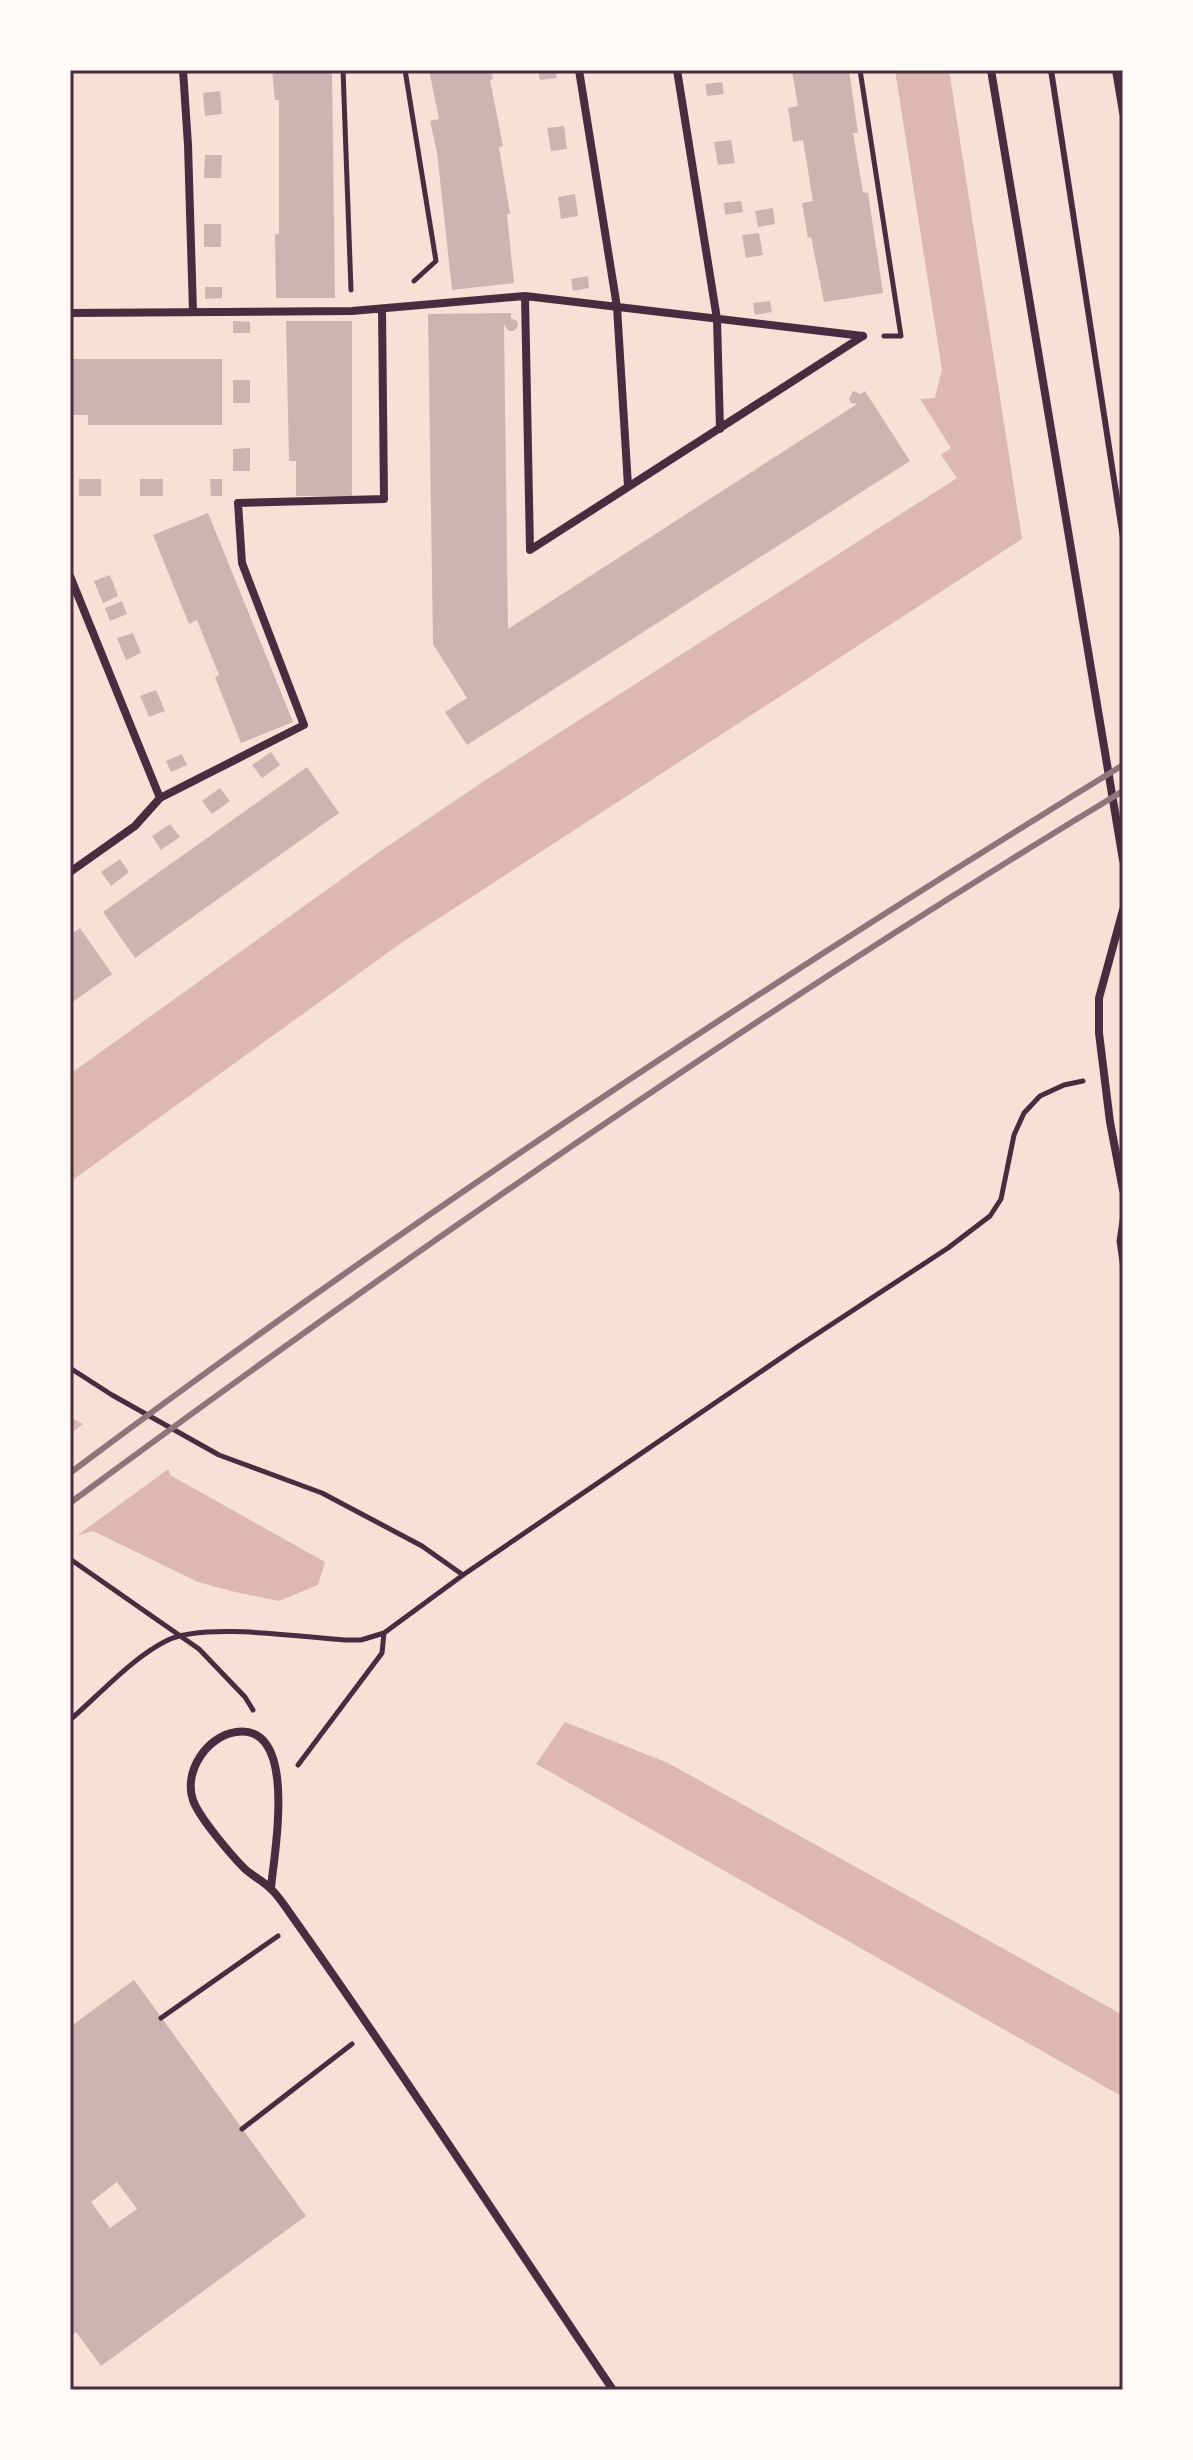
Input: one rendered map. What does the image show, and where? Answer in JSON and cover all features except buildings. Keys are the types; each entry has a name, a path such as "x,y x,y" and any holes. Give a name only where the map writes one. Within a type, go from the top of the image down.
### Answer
{"street":[{"path":"183,70 193,312"},
{"path":"579,70 617,307 628,486"},
{"path":"677,70 717,319 720,429"},
{"path":"991,70 1123,860"},
{"path":"1116,70 1123,112"},
{"path":"70,313 352,311 525,296 863,336"},
{"path":"525,296 530,550 863,336"},
{"path":"70,872 135,826 160,798 304,725 242,563 238,503 384,499 382,309"},
{"path":"70,576 160,798"},
{"path":"1123,910 1099,998 1099,1033 1110,1122 1123,1190"},
{"path":"271,1888 279,1791 273,1753 259,1736 236,1732 214,1741 201,1754 190,1784 198,1811 244,1868 271,1888 443,2132 613,2390"}],"lane":[{"path":"1051,70 1123,538"}],"path":[{"path":"343,70 352,311"},
{"path":"382,309 436,261 405,70"},
{"path":"860,70 901,336 863,336"},
{"path":"70,1720 148,1652 180,1635 227,1632 353,1640 384,1633 463,1575 948,1248 990,1216 1001,1199 1014,1135 1024,1113 1040,1096 1064,1085 1105,1076"},
{"path":"1123,1214 1119,1241 1123,1269"},
{"path":"70,1368 219,1455 322,1493 422,1546 463,1575"},
{"path":"70,1559 199,1649 245,1697 258,1716 259,1736"},
{"path":"279,1791 382,1653 384,1633"},
{"path":"161,2018 296,1923"},
{"path":"242,2129 370,2031"}],"shaded area":[{"path":"895,70 949,70 1022,539 404,941 70,1182 70,1074 382,850 487,779 957,478 941,455 951,448 920,399 935,398 942,370"},
{"path":"70,1417 169,1470 170,1475 325,1562 318,1585 279,1601 231,1591 198,1582 93,1531 79,1535 70,1530"},
{"path":"565,1722 668,1763 1123,2015 1123,2097 536,1764"}],"pier":[{"path":"87,1421 171,1467 75,1537 70,1534 70,1434"}],"railway":[{"path":"70,1473 326,1286 588,1107 854,933 1123,765"},
{"path":"70,1503 327,1316 588,1135 853,959 1123,791"}]}
